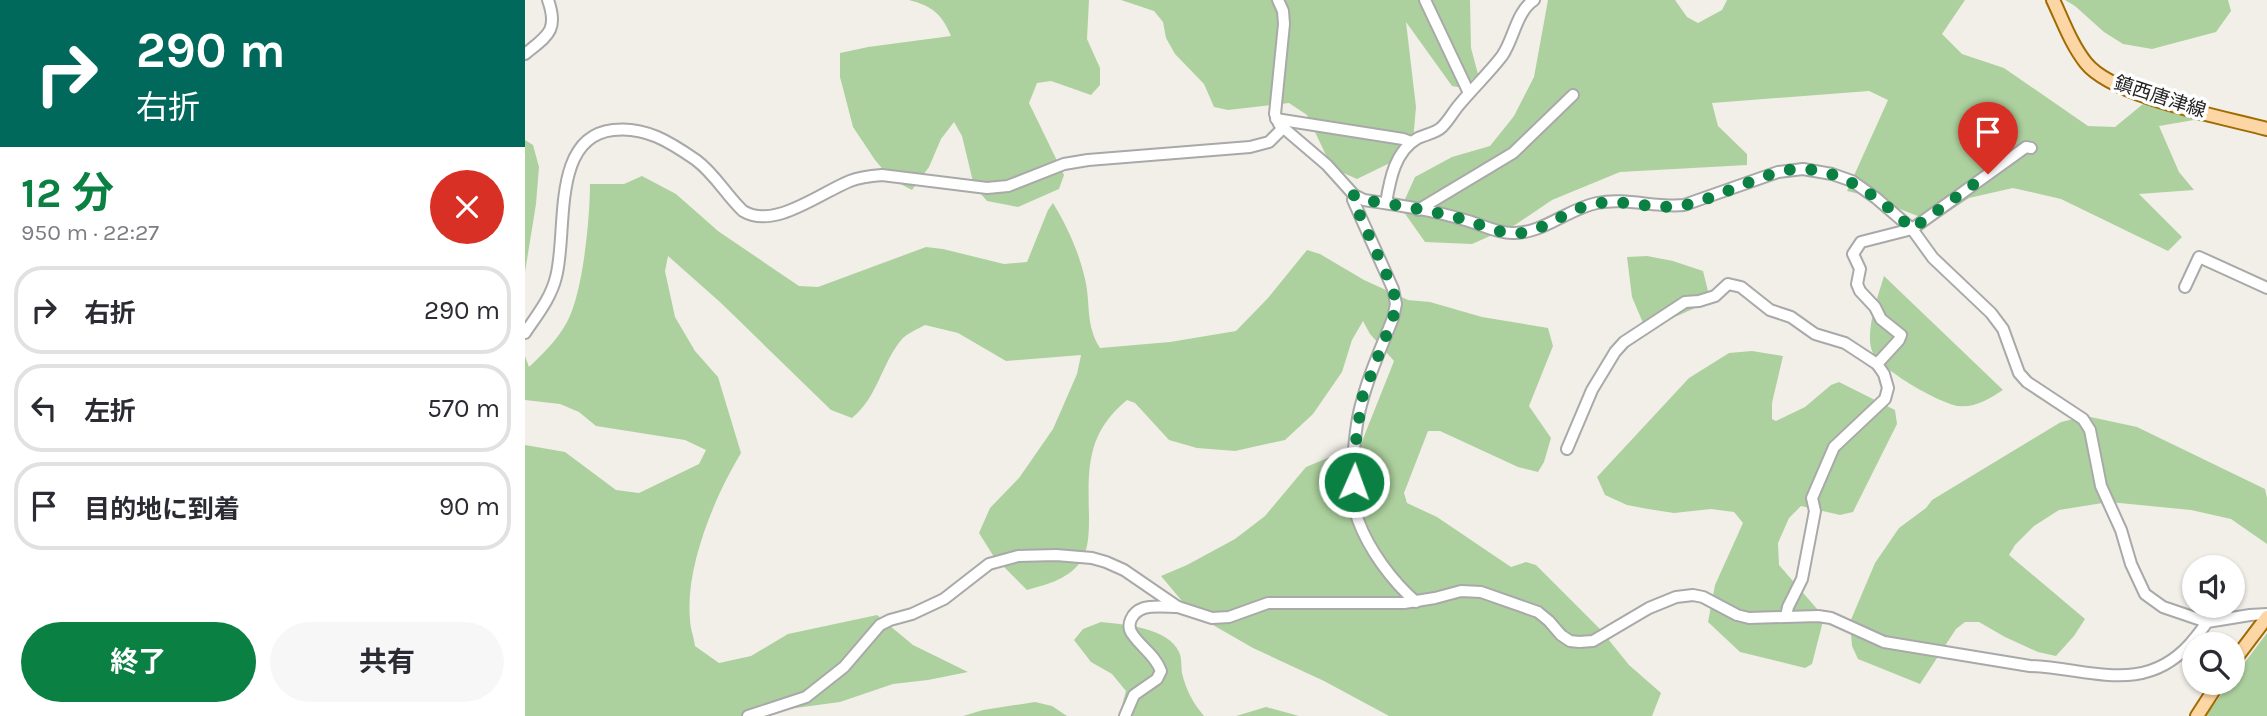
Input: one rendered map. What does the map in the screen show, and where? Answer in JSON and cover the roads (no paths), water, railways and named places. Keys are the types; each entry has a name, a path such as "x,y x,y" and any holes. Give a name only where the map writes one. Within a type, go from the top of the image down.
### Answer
{"main road":[{"name":"鎮西唐津線","path":"2053,0 2072,42 2086,63 2101,77 2119,87 2157,99 2267,129"},
{"path":"2245,646 2267,616"},
{"path":"2197,716 2211,695"}],"street":[{"path":"525,54 544,40 551,31 553,18 548,0"},
{"path":"1278,0 1283,11 1284,24 1275,114 1280,124 1327,165 1354,195 1364,200 1466,220 1499,231 1523,233 1541,228 1564,215 1593,204 1622,202 1668,207 1683,205 1710,198 1778,172 1803,169 1852,181 1898,215 1933,258 1991,313 2003,329 2019,373 2027,382 2083,419 2090,430 2101,486 2122,530 2131,564 2145,594 2163,607 2207,622 2250,615 2267,616"},
{"path":"1425,0 1469,93"},
{"path":"1386,203 1389,180 1396,163 1411,142 1436,132 1444,125 1503,55 1524,11 1534,0"},
{"path":"1418,210 1513,153 1573,95"},
{"path":"1280,124 1411,142"},
{"path":"525,333 545,303 555,281 566,188 576,152 589,138 608,130 638,130 661,138 708,169 743,211 750,215 767,217 781,214 850,181 867,176 882,175 988,188 1000,187 1064,164 1089,160 1250,147 1269,142 1280,124"},
{"path":"1877,364 1901,335 1881,319 1857,285 1860,269 1853,254 1861,242 1912,229 2026,147 2031,148"},
{"path":"1354,195 1353,200 1393,289 1396,304 1362,398 1353,462 1354,503 1357,518 1369,542 1400,588 1416,602"},
{"path":"2185,287 2199,257 2242,279 2267,288"},
{"path":"1567,449 1592,390 1624,342 1685,302 1715,296 1728,284 1741,287 1770,310 1791,317 1815,334 1845,343 1877,364 1888,387 1885,399 1834,447 1812,498 1815,511 1802,579 1786,616"},
{"path":"748,716 806,696 844,667 880,625 919,612 944,599 989,564 1018,556 1056,555 1106,562 1124,570 1178,607 1199,615 1220,618 1269,603 1416,602 1461,591 1481,592 1538,612 1561,635 1570,641 1579,642 1593,641 1649,608 1676,597 1693,595 1749,618 1818,616 1831,618 1884,642 2030,666 2120,675 2136,675 2164,666 2179,655 2207,622"},
{"path":"1125,716 1133,695 1157,679 1161,671 1157,661 1131,633 1129,624 1132,616 1143,608 1178,607"}]}
